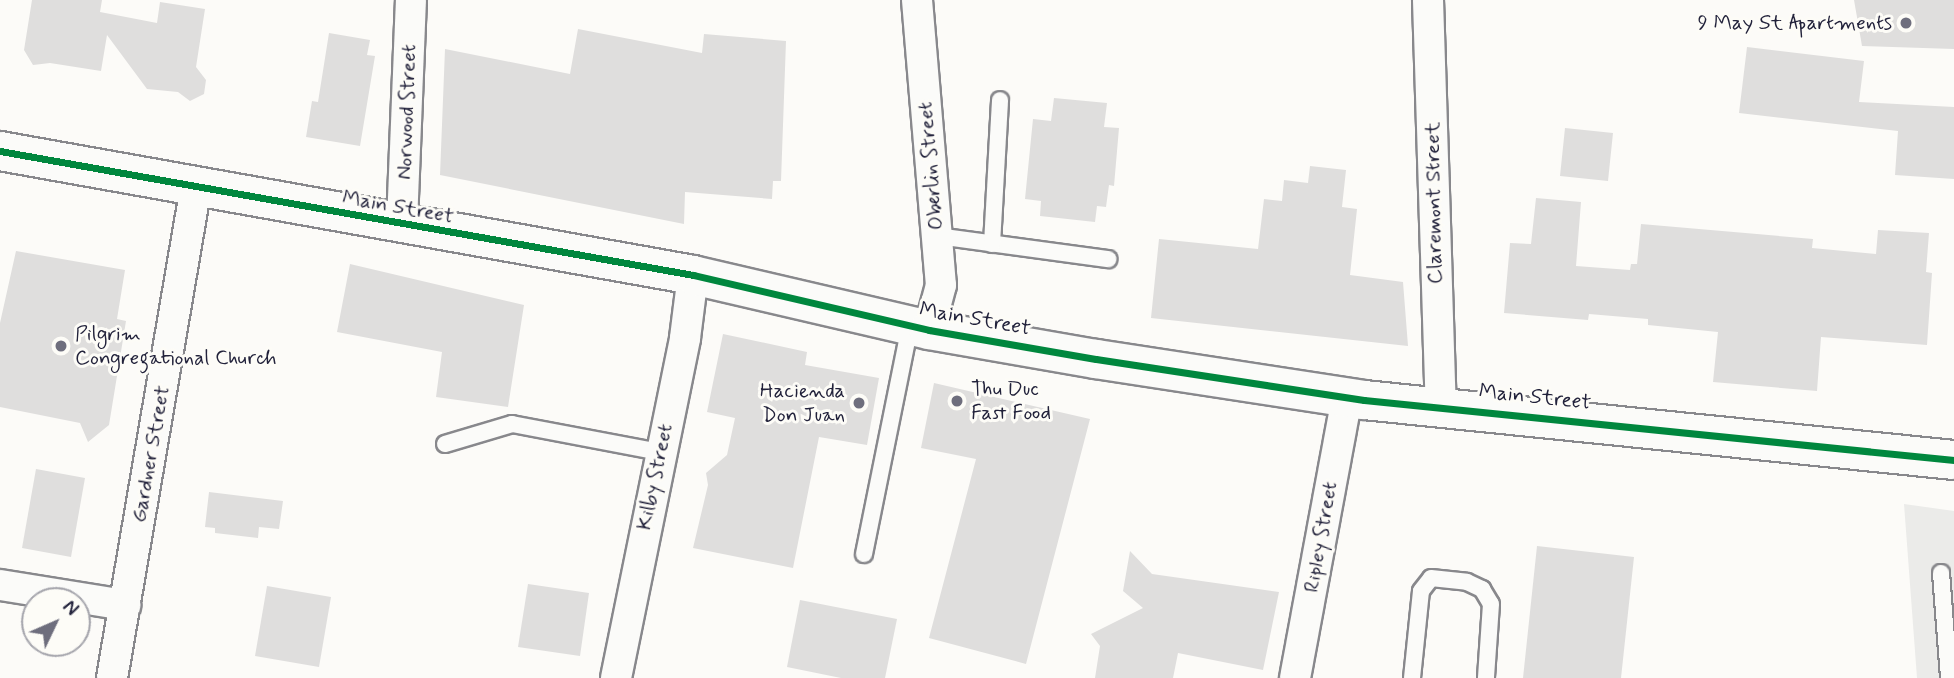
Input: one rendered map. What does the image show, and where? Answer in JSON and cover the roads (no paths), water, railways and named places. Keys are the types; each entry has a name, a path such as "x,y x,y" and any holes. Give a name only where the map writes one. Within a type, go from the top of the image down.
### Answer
{"main road":[{"name":"Main Street","path":"0,151 693,275 920,328 1346,397 1954,460"}],"street":[{"name":"Norwood Street","path":"402,223 411,0"},
{"name":"Oberlin Street","path":"917,0 942,285 920,328"},
{"name":"Claremont Street","path":"1428,0 1441,406"},
{"name":"Gardner Street","path":"112,678 197,188"},
{"name":"Kilby Street","path":"616,678 685,338 693,275"},
{"name":"Ripley Street","path":"1295,678 1346,397"},
{"path":"0,585 125,605"}],"lane":[{"path":"992,244 1000,100"},
{"path":"937,236 1108,259"},
{"path":"864,554 920,328"},
{"path":"445,444 512,424 660,452"},
{"path":"1941,573 1949,678"},
{"path":"1412,678 1421,591 1432,578 1467,582 1482,589 1491,604 1486,678"}],"place":[{"name":"9 May St Apartments","path":"1906,23"},
{"name":"Pilgrim Congregational Church","path":"61,346"},
{"name":"Thu Duc Fast Food","path":"957,401"},
{"name":"Hacienda Don Juan","path":"859,403"}]}
